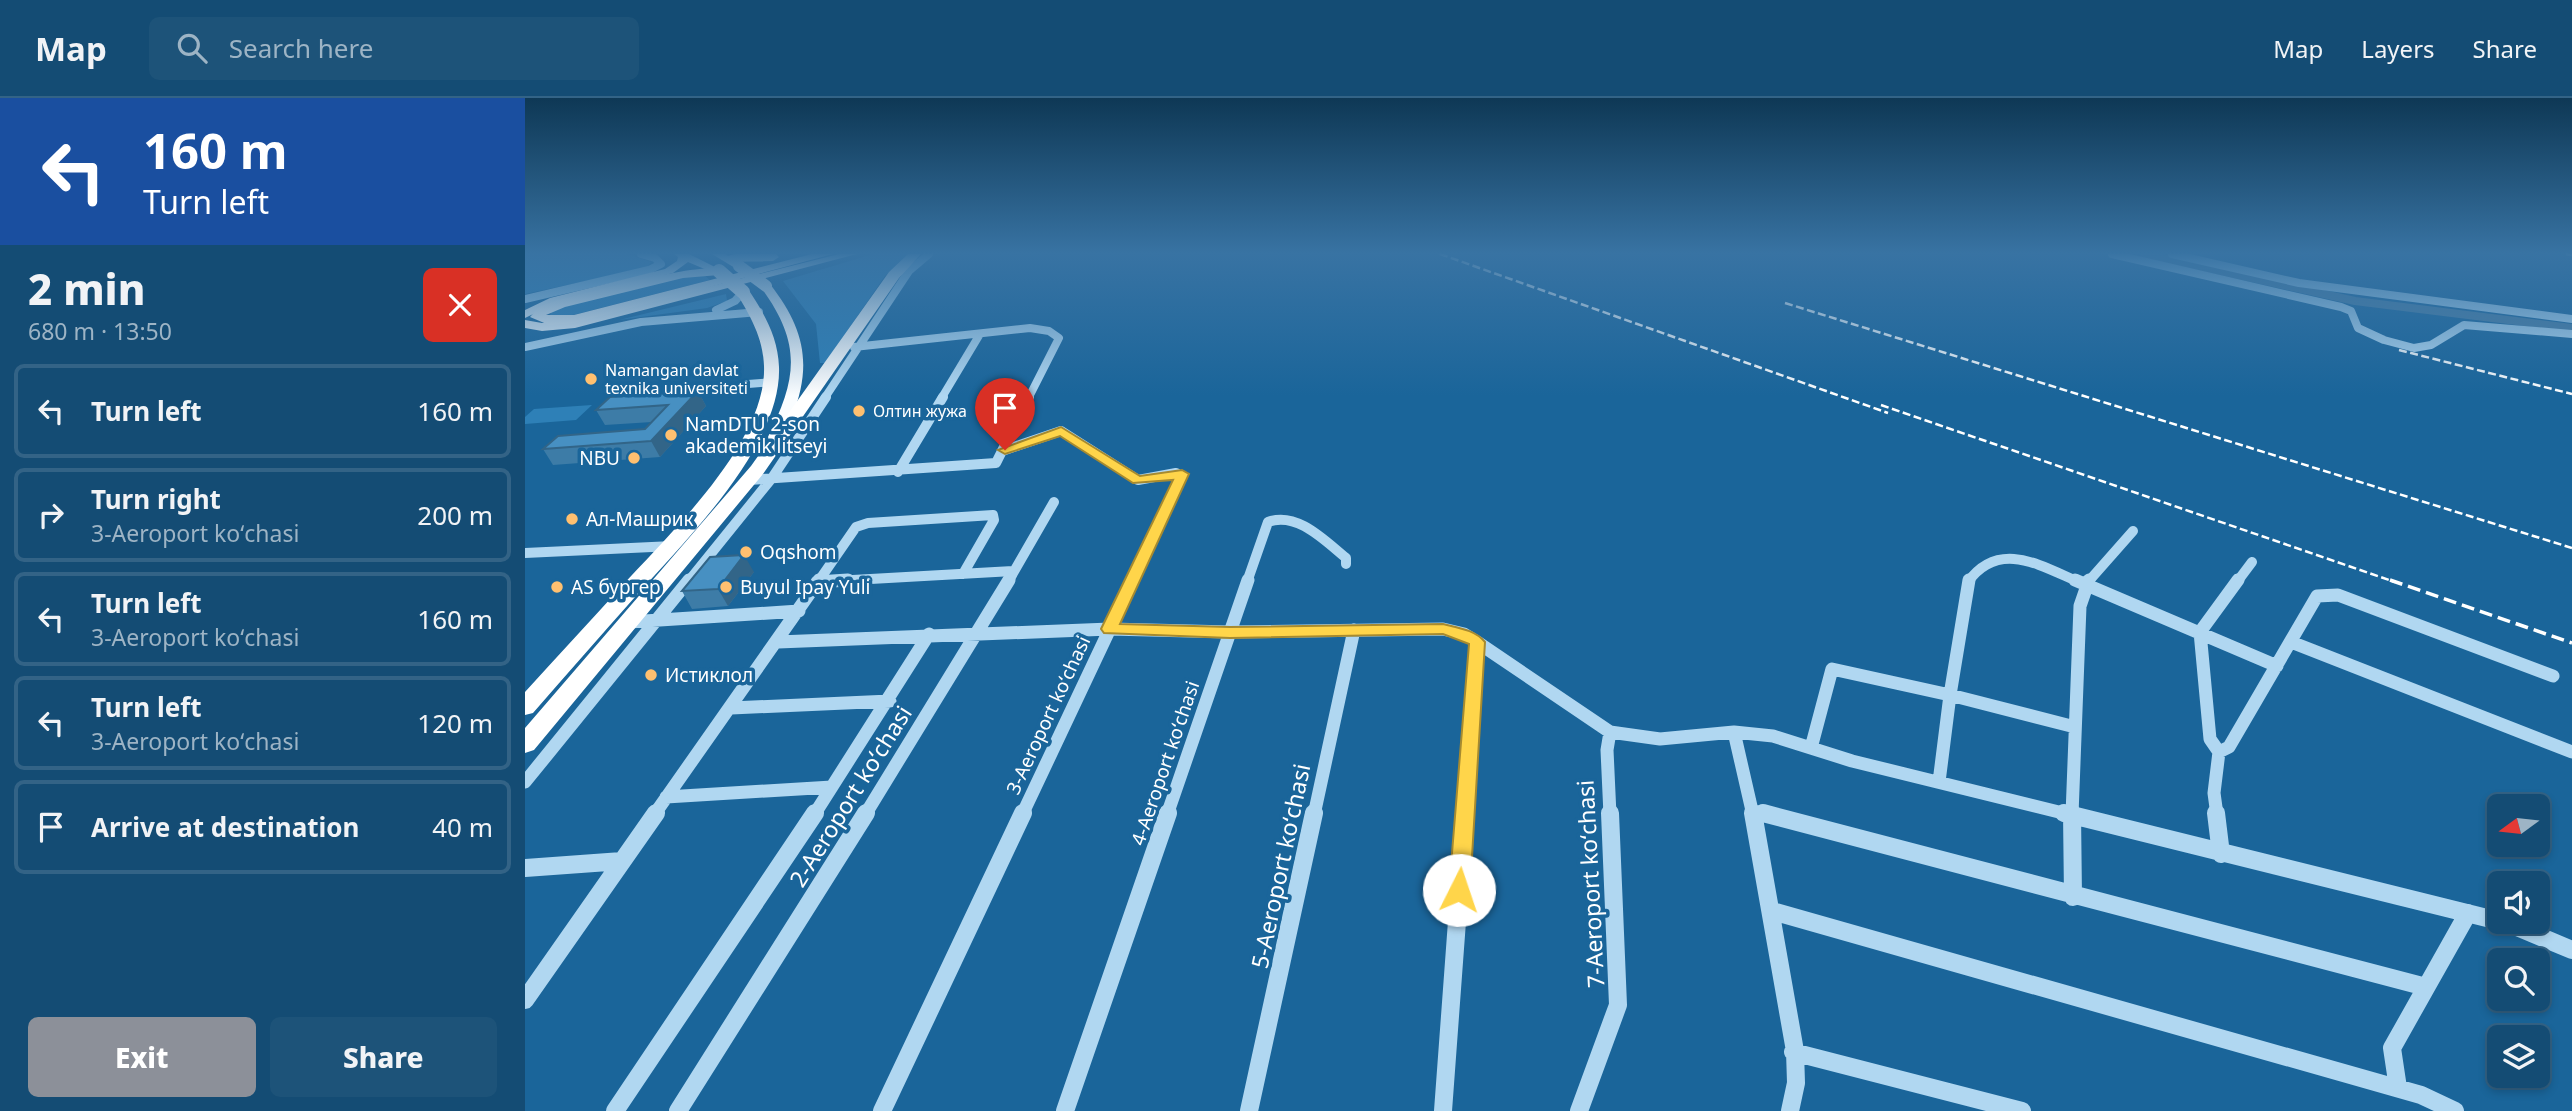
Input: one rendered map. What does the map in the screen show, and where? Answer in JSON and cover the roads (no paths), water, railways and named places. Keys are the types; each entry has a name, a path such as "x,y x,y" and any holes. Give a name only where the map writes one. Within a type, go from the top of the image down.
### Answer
{"highway":[{"path":"567,301 544,310 537,317 549,321 573,319 642,301"},
{"path":"527,702 722,484 759,426 772,382 771,342 759,312 750,301"},
{"path":"525,744 694,545 759,476 851,347 878,301"}],"main road":[{"path":"525,314 554,301"},
{"path":"525,324 547,327 575,324 665,301"},
{"path":"759,476 791,402 798,358 791,322 777,301"}],"street":[{"path":"705,314 736,301"},
{"path":"851,347 886,301"},
{"path":"2316,301 2351,311 2358,328 2408,347 2423,348 2434,344 2451,329 2464,325 2572,334"},
{"path":"2438,301 2572,319"},
{"path":"525,347 638,321 759,312"},
{"path":"525,782 656,621 759,476 898,472 991,465 1000,461 1059,338 1040,329 851,347"},
{"path":"898,472 980,334"},
{"path":"525,340 569,335"},
{"path":"748,384 772,382"},
{"name":"3-Aeroport koʻchasi","path":"882,1111 1182,474 1138,480 1061,431 1005,450"},
{"name":"2-Aeroport koʻchasi","path":"678,1111 980,632 1054,502"},
{"path":"525,1000 778,642 853,530 860,525 993,515 994,520 963,574"},
{"name":"4-Aeroport koʻchasi","path":"1065,1111 1268,522 1272,519 1289,518 1346,558 1346,564"},
{"path":"2073,897 2072,816 2080,606 2086,584 2133,531"},
{"path":"525,553 694,545"},
{"path":"1939,782 1968,582 1974,572 2002,557 2016,555 2277,666"},
{"path":"2221,854 2214,793 2219,752 2210,739 2200,632 2252,562"},
{"path":"817,582 1013,571"},
{"path":"2219,752 2229,747 2314,598 2330,593 2553,676"},
{"path":"629,622 799,611"},
{"path":"778,642 1110,629 1230,632 1443,629 1464,634 1477,642 1610,732 1661,739 1734,732 1773,736 1939,782 2221,854 2487,918"},
{"name":"5-Aeroport koʻchasi","path":"1249,1111 1354,630"},
{"path":"615,1111 662,1034 890,701 929,634"},
{"path":"1443,1111 1477,642"},
{"path":"2291,642 2572,752"},
{"path":"1811,748 1832,669 1950,695 2075,727"},
{"path":"731,708 890,701"},
{"name":"7-Aeroport koʻchasi","path":"1579,1111 1618,1005 1607,750 1610,732"},
{"path":"1734,732 1754,811 1793,1052 1796,1097 1790,1111"},
{"path":"666,797 832,787"},
{"path":"1754,811 2073,897 2426,987"},
{"path":"525,868 622,861"},
{"path":"1772,911 2421,1094 2455,1111"},
{"path":"2398,1088 2392,1048 2467,913"},
{"path":"2534,934 2572,950"},
{"path":"1793,1052 2022,1111"}],"waterway":[{"path":"2357,301 2572,328"}],"railway":[{"path":"1573,301 1888,413"},
{"path":"1785,303 2572,548"},
{"path":"2399,350 2572,394"},
{"path":"1881,405 2395,582"},
{"path":"2390,580 2572,643"}],"place":[{"name":"Namangan davlat texnika universiteti","path":"591,379"},
{"name":"Олтин жужа","path":"859,411"},
{"name":"NamDTU 2-son akademik litseyi","path":"671,435"},
{"name":"NBU","path":"634,458"},
{"name":"Ал-Машрик","path":"572,519"},
{"name":"Oqshom","path":"746,552"},
{"name":"AS бургер","path":"557,587"},
{"name":"Buyul Ipay Yuli","path":"726,587"},
{"name":"Истиклол","path":"651,675"}]}
